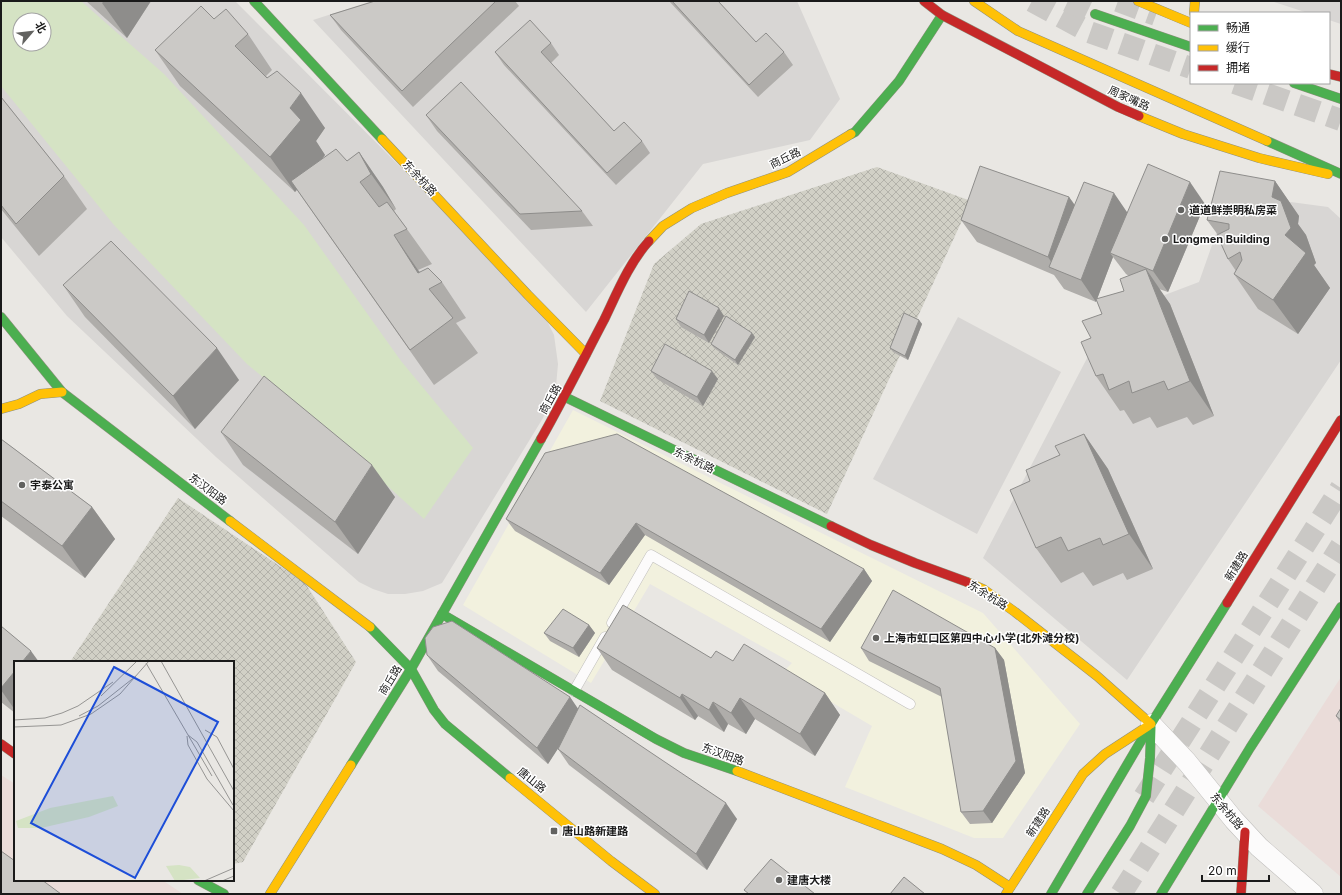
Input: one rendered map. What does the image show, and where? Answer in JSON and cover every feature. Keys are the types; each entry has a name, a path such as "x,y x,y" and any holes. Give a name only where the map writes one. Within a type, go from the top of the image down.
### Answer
{"main road":[{"name":"东余杭路","path":"254,1 528,295 586,354"},
{"name":"周家嘴路","path":"924,1 942,15 1118,108 1183,134 1259,158 1341,177"},
{"path":"974,1 1018,31 1341,174"},
{"path":"1138,1 1190,23"},
{"path":"1194,12 1195,1"},
{"path":"1095,14 1190,47"},
{"name":"商丘路","path":"270,894 411,669 565,397 620,287 637,257 651,238 663,226 686,210 709,200 788,172 855,132 899,81 942,15"},
{"path":"1330,74 1341,77"},
{"path":"1297,84 1341,99"},
{"name":"东汉阳路","path":"1,317 62,392 375,631 411,669"},
{"path":"1,409 19,404 40,394 62,392"},
{"name":"东余杭路","path":"565,397 871,546 959,578 984,589 1097,676 1151,724"},
{"name":"新建路","path":"1008,891 1083,774 1093,763 1115,746 1151,724 1341,420"},
{"path":"1161,894 1250,748 1341,607"},
{"name":"东汉阳路","path":"442,614 656,739 684,753 942,849 976,865 1008,891"},
{"name":"唐山路","path":"411,669 434,710 444,724 611,861 655,894"},
{"path":"1051,894 1151,724"},
{"path":"1087,894 1130,826 1146,796 1150,758 1151,724"},
{"path":"1,744 14,753"},
{"path":"1241,894 1245,832"},
{"path":"200,881 224,894"}],"street":[{"name":"东余杭路","path":"1151,724 1187,762 1218,801 1259,847 1313,894"}],"lane":[{"path":"574,691 651,555 910,704"}],"shaded area":[{"path":"1,1 235,1 540,307 554,335 558,364 556,386 543,418 442,583 423,591 405,594 388,594 359,582 216,457 67,316 1,237"},
{"path":"372,1 797,1 840,99 810,140 703,164 586,312 313,20"},
{"path":"1271,1 1341,1 1341,24 1330,20 1330,12 1305,12"},
{"path":"877,167 971,201 827,514 600,401 654,264 701,224"},
{"path":"1230,194 1328,207 1341,219 1341,360 1127,680 983,558 1109,316 1199,282"},
{"path":"958,317 1061,372 977,534 873,479"},
{"name":"上海市虹口区第四中心小学(北外滩分校)","path":"573,410 983,613 1080,724 1003,838 974,838 845,787 872,726 782,673 792,663 650,584 591,683 463,605"},
{"path":"178,498 305,583 356,662 243,862 234,864 234,661 71,661"},
{"path":"1341,677 1341,877 1258,806"},
{"path":"1,775 14,783 14,881 164,881 183,894 1,894"}],"green space":[{"path":"1,1 81,1 164,74 304,225 401,361 473,448 424,519 327,431 247,364 114,225 1,86"}],"building":[{"path":"375,1 496,1 402,91 330,15"},
{"path":"672,1 718,1 756,42 766,33 784,52 749,85"},
{"path":"201,6 214,19 226,9 248,34 235,46 267,78 277,71 301,93 290,108 301,120 270,157 155,50"},
{"path":"530,20 551,43 541,52 614,131 624,122 642,141 607,173 495,52"},
{"path":"461,82 582,211 520,214 426,115"},
{"path":"1,97 64,176 16,224 1,205"},
{"path":"336,149 347,161 359,152 371,174 360,182 379,207 387,202 407,229 394,235 418,273 428,268 442,282 429,289 453,318 410,350 291,181"},
{"path":"1148,164 1190,182 1153,271 1110,253"},
{"path":"980,166 1069,197 1048,257 961,220"},
{"path":"1220,171 1275,181 1272,197 1281,201 1291,228 1285,235 1306,253 1273,300 1234,274 1242,260 1240,252 1228,259 1217,235 1229,229 1229,224 1207,220"},
{"path":"1084,182 1114,193 1081,280 1049,267"},
{"path":"111,241 217,348 173,396 63,285"},
{"path":"1146,269 1190,381 1168,390 1164,381 1132,393 1129,381 1109,390 1103,374 1096,376 1081,342 1091,338 1082,321 1102,314 1096,299 1124,291 1120,279"},
{"path":"689,291 719,308 704,335 676,319"},
{"path":"904,313 919,320 905,356 890,348"},
{"path":"726,316 752,333 735,360 711,344"},
{"path":"665,344 712,371 697,397 651,371"},
{"path":"264,376 372,465 335,522 221,432"},
{"path":"617,434 864,569 821,629 636,523 600,573 506,519 545,453"},
{"path":"1084,434 1129,534 1103,545 1100,538 1068,551 1061,537 1036,548 1010,490 1030,481 1026,470 1060,455 1055,446"},
{"path":"1,439 92,507 62,546 1,501"},
{"path":"893,590 995,648 1016,761 983,811 961,812 940,688 861,648"},
{"path":"623,605 711,658 716,651 733,661 744,644 825,693 800,734 740,698 731,713 713,702 709,710 682,694 680,698 597,648"},
{"path":"563,609 589,625 573,648 544,633"},
{"path":"452,621 570,697 537,748 427,655 425,638 433,627"},
{"path":"1,626 31,651 23,661 14,661 14,672 1,688"},
{"path":"580,705 726,803 696,854 558,749"},
{"path":"1341,708 1341,720 1336,716"},
{"path":"1,851 14,860 14,881 43,881 61,894 1,894"},
{"path":"771,859 815,894 749,894 744,890"},
{"path":"904,877 925,894 890,894"}],"tunnel":[{"path":"1032,1 1089,32 1190,68"},
{"path":"1068,1 1095,14"},
{"path":"1118,1 1156,15"},
{"path":"1238,84 1341,120"},
{"path":"1144,797 1341,488"},
{"path":"1121,894 1341,546"}],"traffic: fast":[{"path":"254,1 382,139"},
{"path":"1095,14 1190,47"},
{"path":"851,134 855,132 899,81 942,15"},
{"path":"1297,84 1341,99"},
{"path":"1267,141 1341,174"},
{"path":"1,317 62,392 230,521"},
{"path":"565,397 831,526"},
{"path":"351,765 411,669 541,439"},
{"path":"1051,894 1151,724 1227,603"},
{"path":"1161,894 1250,748 1341,607"},
{"path":"442,614 656,739 684,753 737,771"},
{"path":"370,627 411,669 434,710 445,724 510,778"},
{"path":"1087,894 1130,826 1146,796 1150,758 1151,727"},
{"path":"200,881 224,894"}],"traffic: slow":[{"path":"974,1 1018,31 1267,141"},
{"path":"1138,1 1190,23"},
{"path":"1194,12 1195,1"},
{"path":"1139,116 1183,134 1259,158 1328,174"},
{"path":"649,241 663,226 692,208 727,193 788,172 851,134"},
{"path":"382,139 528,295 586,354"},
{"path":"1,409 19,404 40,394 62,392"},
{"path":"230,521 370,627"},
{"path":"967,582 983,589 1015,612 1097,676 1151,724"},
{"path":"1006,894 1083,774 1105,754 1148,726"},
{"path":"270,894 351,765"},
{"path":"737,771 942,849 976,865 1010,887"},
{"path":"510,778 611,861 655,894"}],"traffic: jam":[{"path":"924,1 942,15 1118,107 1139,116"},
{"path":"1330,74 1341,77"},
{"path":"541,439 624,279 635,259 649,241"},
{"path":"1227,603 1341,420"},
{"path":"831,526 871,545 967,582"},
{"path":"1,744 14,753"},
{"path":"1241,894 1245,832"}],"place":[{"name":"道道鲜崇明私房菜","path":"1181,210"},
{"name":"Longmen Building","path":"1165,239"},
{"name":"宇泰公寓","path":"22,485"},
{"name":"上海市虹口区第四中心小学(北外滩分校)","path":"876,638"},
{"name":"唐山路新建路","path":"554,831"},
{"name":"建唐大楼","path":"779,880"}]}
